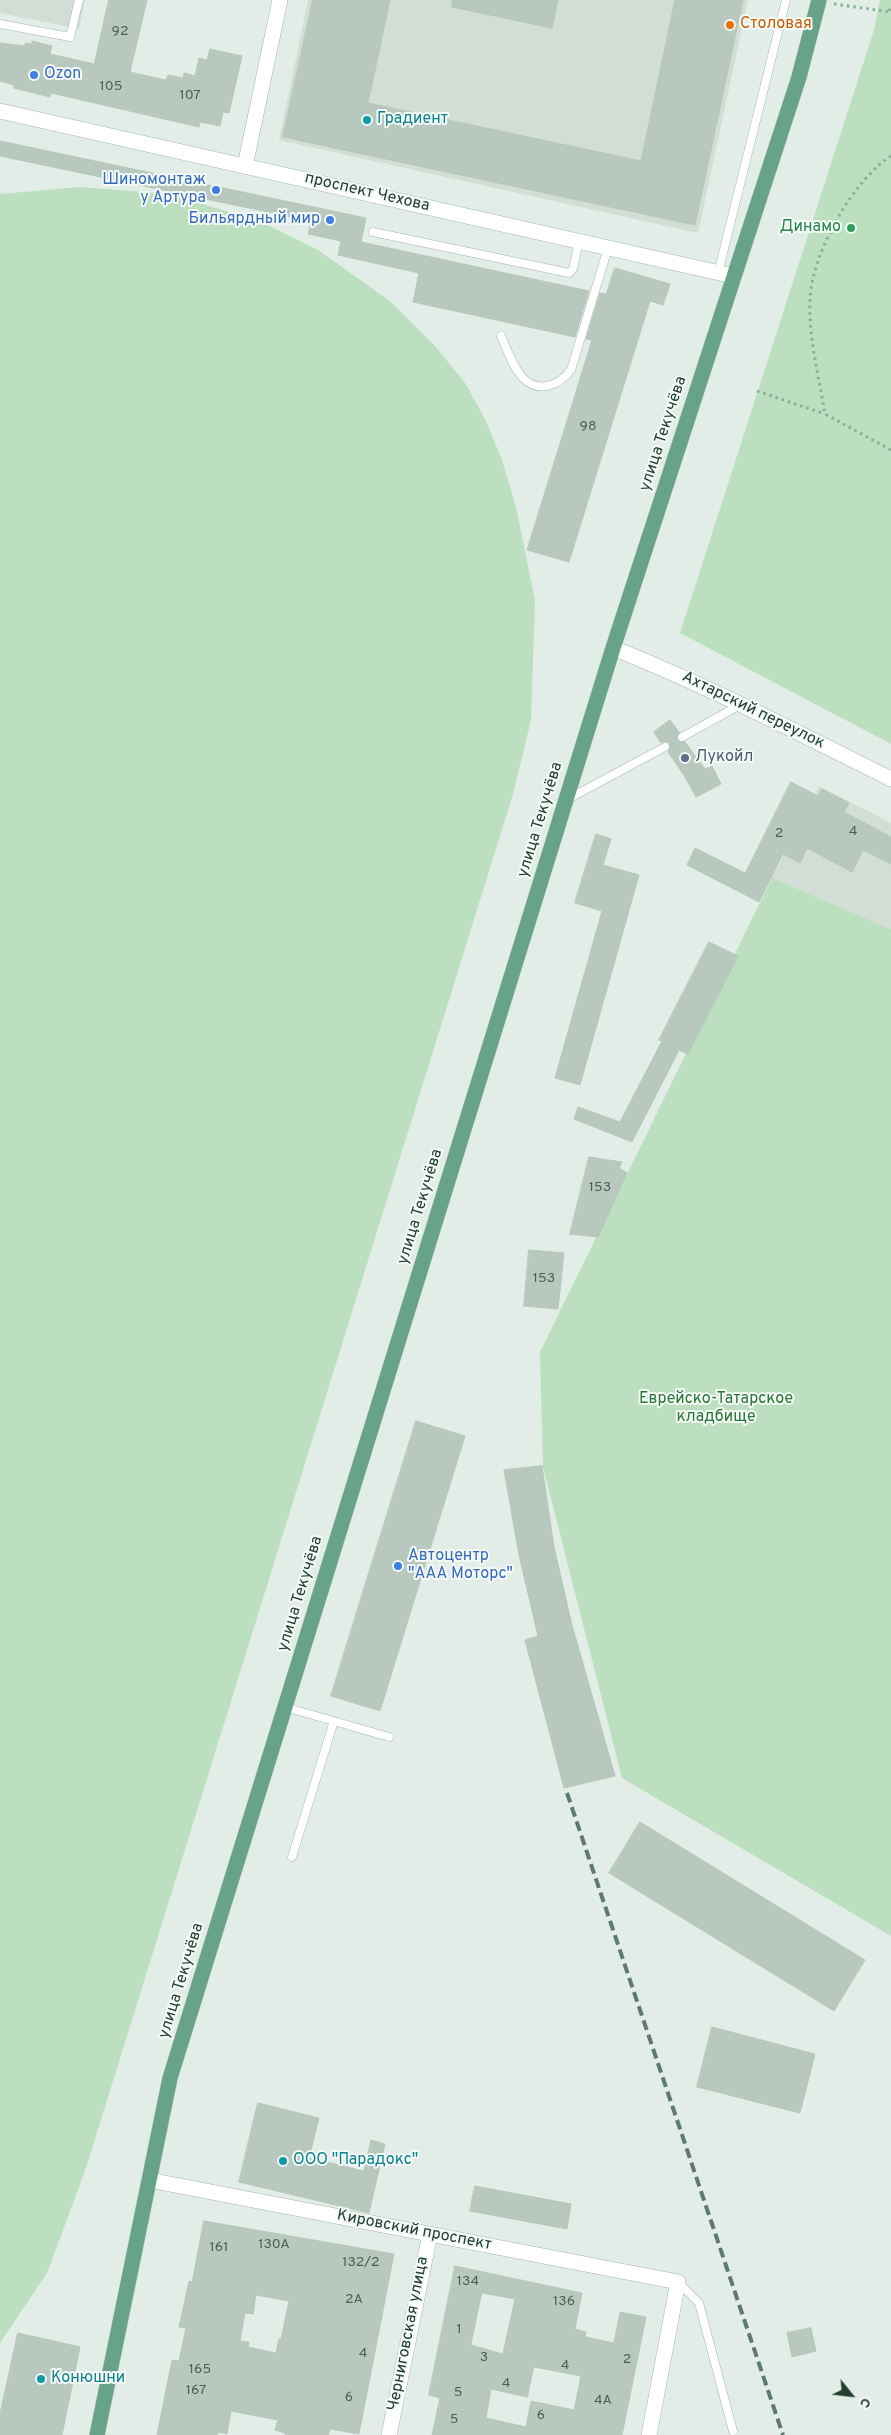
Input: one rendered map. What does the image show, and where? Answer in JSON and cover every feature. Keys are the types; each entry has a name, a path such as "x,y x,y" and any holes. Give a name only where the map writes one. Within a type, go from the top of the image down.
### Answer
{"main road":[{"name":"улица Текучёва","path":"97,2435 170,2078 613,648 726,274 799,77 817,1"}],"street":[{"path":"245,166 280,0"},
{"name":"проспект Чехова","path":"0,111 726,274"},
{"name":"Ахтарский переулок","path":"613,648 742,704 891,779"},
{"name":"Кировский проспект","path":"150,2180 678,2282"},
{"name":"Черниговская улица","path":"389,2435 430,2234"},
{"path":"649,2435 678,2282"}],"lane":[{"path":"0,24 70,37 79,0"},
{"path":"726,274 786,0"},
{"path":"373,232 566,273 572,272 579,241"},
{"path":"500,336 522,378 533,385 543,387 554,385 563,380 571,370 608,248"},
{"path":"682,737 742,704"},
{"path":"566,800 665,747"},
{"path":"285,1706 388,1737"},
{"path":"292,1857 334,1721"},
{"path":"678,2282 699,2302 733,2431"}],"path":[{"path":"817,1 890,11 891,4"},
{"path":"825,414 812,332 810,296 828,236 841,210 879,163 891,156"},
{"path":"757,392 825,414 891,450"}],"shaded area":[{"path":"0,0 85,0 79,29 0,13"},
{"path":"308,0 748,0 698,233 279,140"},
{"path":"819,786 891,823 891,929 772,878"}],"green space":[{"name":"Динамо","path":"880,0 891,0 891,744 680,633 874,30"},
{"path":"81,187 169,194 259,221 318,250 390,301 435,346 465,383 486,421 502,460 516,507 535,600 531,720 513,794 86,2168 47,2273 0,2343 0,194"},
{"name":"Еврейско-Татарское кладбище","path":"772,878 891,929 891,1936 622,1778 543,1467 540,1352"}],"building":[{"path":"109,0 147,0 130,72 166,80 168,75 183,78 184,73 195,76 199,58 207,60 210,49 242,56 229,113 223,112 220,126 200,122 199,127 51,93 50,97 14,88 14,85 0,81 0,43 25,46 25,43 32,44 32,41 52,46 50,54 94,64"},
{"name":"Градиент","path":"313,0 390,0 368,103 641,161 675,0 743,0 695,225 283,137"},
{"path":"453,0 558,0 552,28 452,7"},
{"path":"0,141 366,218 361,242 589,291 575,337 413,302 419,273 338,255 341,241 308,234 311,221 0,156"},
{"path":"615,268 670,284 663,305 650,301 569,562 527,550 592,340 586,339 600,293 606,294"},
{"name":"Лукойл","path":"670,720 679,732 677,740 685,742 705,769 712,766 721,784 696,797 668,752 670,744 666,741 661,743 654,732"},
{"path":"791,782 818,796 822,789 849,803 844,812 891,837 891,864 863,850 852,872 807,848 800,863 783,854 759,902 687,865 695,848 745,873"},
{"path":"596,834 611,839 603,865 639,875 580,1085 555,1078 602,911 575,903"},
{"path":"709,942 738,956 688,1054 679,1050 632,1142 574,1119 578,1107 620,1122 662,1041 659,1040"},
{"path":"589,1157 622,1162 619,1168 627,1173 598,1237 570,1234"},
{"path":"529,1250 564,1253 558,1309 524,1306"},
{"name":"Автоцентр \"ААА Моторс\"","path":"416,1421 465,1436 380,1711 331,1696"},
{"path":"542,1466 554,1547 572,1625 615,1776 564,1788 525,1640 538,1636 519,1555 504,1470"},
{"path":"640,1822 865,1960 834,2011 609,1873"},
{"path":"712,2027 815,2054 800,2113 697,2087"},
{"name":"ООО \"Парадокс\"","path":"258,2103 319,2118 309,2158 364,2171 371,2140 385,2144 369,2213 239,2182"},
{"path":"475,2186 571,2204 567,2229 470,2211"},
{"path":"204,2221 394,2254 359,2434 330,2429 328,2435 285,2435 285,2433 275,2430 278,2420 231,2411 227,2434 218,2432 217,2435 157,2435 172,2360 179,2361 186,2328 179,2327 189,2281 192,2282","holes":["256,2295 289,2301 276,2353 248,2347 249,2342 240,2341 245,2313 253,2314"]},
{"path":"455,2266 582,2293 575,2329 586,2332 585,2337 614,2343 620,2312 646,2317 622,2435 432,2435 440,2398 429,2395","holes":["482,2293 515,2299 503,2354 471,2345","534,2367 581,2376 574,2410 531,2401 526,2427 486,2418 491,2389 527,2397"]},
{"path":"811,2328 816,2351 792,2357 787,2333"},
{"name":"Конюшни","path":"18,2333 80,2347 62,2435 0,2435 0,2414"}],"railway":[{"path":"567,1793 783,2435"}],"place":[{"name":"Столовая","path":"730,25"},
{"name":"Ozon","path":"34,75"},
{"name":"Градиент","path":"367,120"},
{"name":"Шиномонтаж у Артура","path":"216,190"},
{"name":"Бильярдный мир","path":"330,220"},
{"name":"Динамо","path":"851,228"},
{"name":"Лукойл","path":"685,758"},
{"name":"Автоцентр \"ААА Моторс\"","path":"398,1566"},
{"name":"ООО \"Парадокс\"","path":"283,2161"},
{"name":"Конюшни","path":"41,2379"}]}
